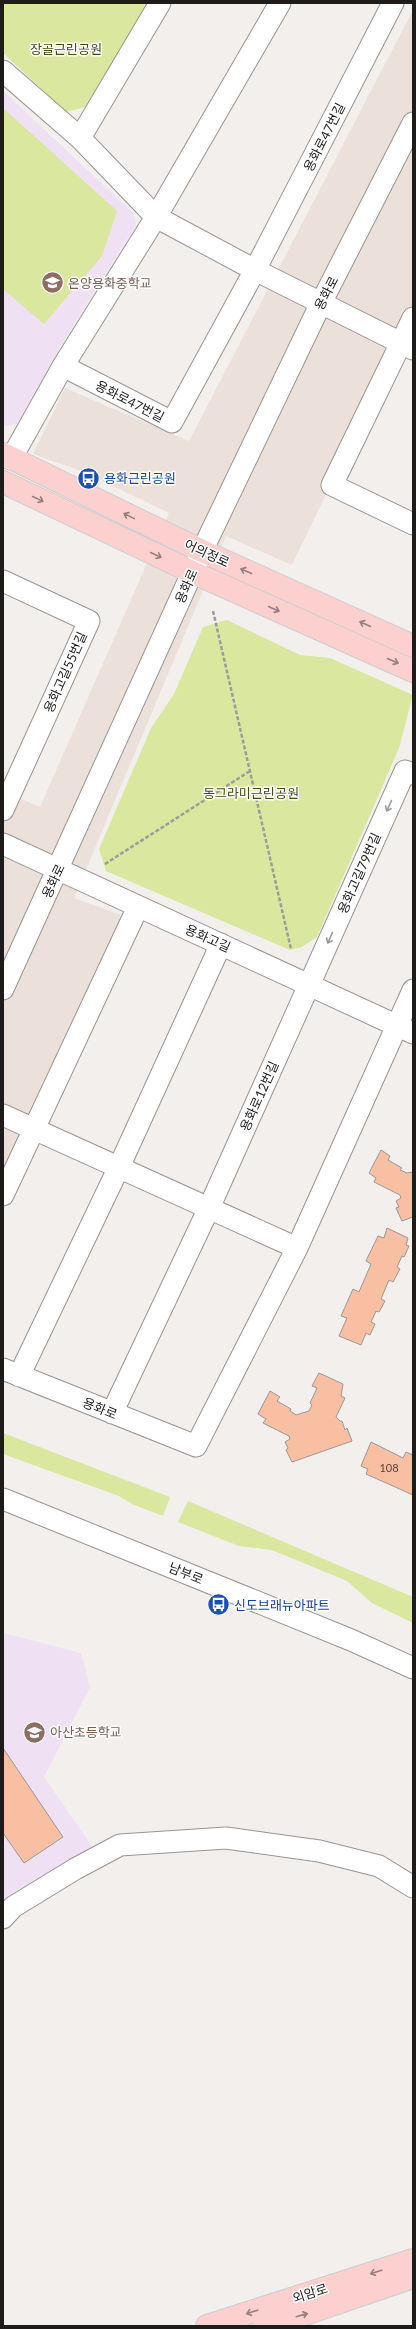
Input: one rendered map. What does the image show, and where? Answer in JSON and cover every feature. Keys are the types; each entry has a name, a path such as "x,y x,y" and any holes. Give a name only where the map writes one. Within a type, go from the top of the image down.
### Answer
{"main road":[{"name":"어의정로","path":"7,457 202,551 413,646"},
{"name":"어의정로","path":"3,482 192,572 413,671"},
{"name":"외암로","path":"207,2326 413,2260"},
{"name":"외암로","path":"264,2326 308,2314 413,2277"}],"street":[{"path":"80,138 160,3"},
{"path":"7,457 156,217 280,3"},
{"name":"용화로47번길","path":"63,366 172,422 256,270 393,3"},
{"path":"3,71 80,138 156,217 256,270 407,346"},
{"name":"용화로","path":"3,989 192,572 321,303 413,123"},
{"path":"413,318 407,346 332,485 413,524"},
{"name":"용화고길55번길","path":"3,810 89,621 4,583"},
{"name":"용화고길79번길","path":"309,984 409,773"},
{"name":"용화고길","path":"3,844 405,1029"},
{"path":"3,1195 35,1130 138,907"},
{"path":"11,1372 119,1167 221,944"},
{"name":"용화로12번길","path":"112,1413 209,1208 309,984"},
{"path":"3,1115 296,1248 405,1029 413,990"},
{"name":"용화로","path":"11,1372 196,1446 296,1248"},
{"name":"남부로","path":"3,1499 351,1640 413,1668"},
{"path":"3,1918 19,1903 74,1869 120,1845 226,1838 319,1851 379,1866 413,1886"}],"path":[{"path":"213,611 291,949"},
{"path":"105,864 250,772"}],"shaded area":[{"path":"413,10 413,313 292,565 226,536 74,898 127,917 3,1180 3,791 40,807 169,513 84,472 33,454 65,388 189,441"},
{"name":"온양용화중학교","path":"3,91 134,214 136,225 64,340 17,424 5,426 3,424"},
{"name":"아산초등학교","path":"3,1633 81,1653 90,1687 44,1777 95,1851 10,1894 3,1903"}],"green space":[{"name":"장골근린공원","path":"3,3 148,3 85,107 66,112 3,53"},
{"name":"온양용화중학교","path":"3,108 117,211 102,256 44,324 3,289"},
{"name":"동그라미근린공원","path":"227,620 300,655 330,658 413,695 399,748 317,937 302,947 290,950 106,871 99,849 151,728 174,694 203,627"},
{"path":"3,1433 170,1497 163,1516 132,1504 119,1496 3,1454"},
{"path":"188,1501 413,1597 413,1623 372,1603 347,1581 272,1550 239,1546 178,1522"}],"building":[{"path":"381,1150 390,1156 388,1160 402,1168 400,1170 407,1173 413,1172 413,1217 402,1221 396,1208 399,1207 396,1201 401,1198 400,1195 374,1182 376,1178 369,1173"},
{"path":"387,1228 408,1238 406,1245 409,1246 397,1267 400,1269 393,1282 389,1280 381,1299 385,1301 379,1312 376,1311 371,1322 375,1324 370,1335 366,1333 361,1345 339,1336 347,1318 341,1316 353,1289 359,1292 371,1264 366,1261 378,1236 384,1238"},
{"path":"319,1373 343,1384 341,1396 345,1398 336,1417 342,1421 345,1430 347,1428 352,1441 292,1462 286,1450 288,1448 285,1442 290,1439 289,1436 263,1423 266,1419 258,1414 270,1391 280,1397 277,1401 291,1409 290,1411 296,1415 309,1411 312,1405 310,1403 317,1388 312,1386"},
{"path":"371,1442 403,1458 406,1452 413,1455 413,1495 366,1474 368,1469 361,1466"},
{"path":"3,1748 63,1837 24,1863 3,1833"}],"place":[{"name":"온양용화중학교","path":"52,283"},
{"name":"용화근린공원","path":"88,478"},
{"name":"신도브래뉴아파트","path":"219,1605"},
{"name":"아산초등학교","path":"35,1732"}]}
